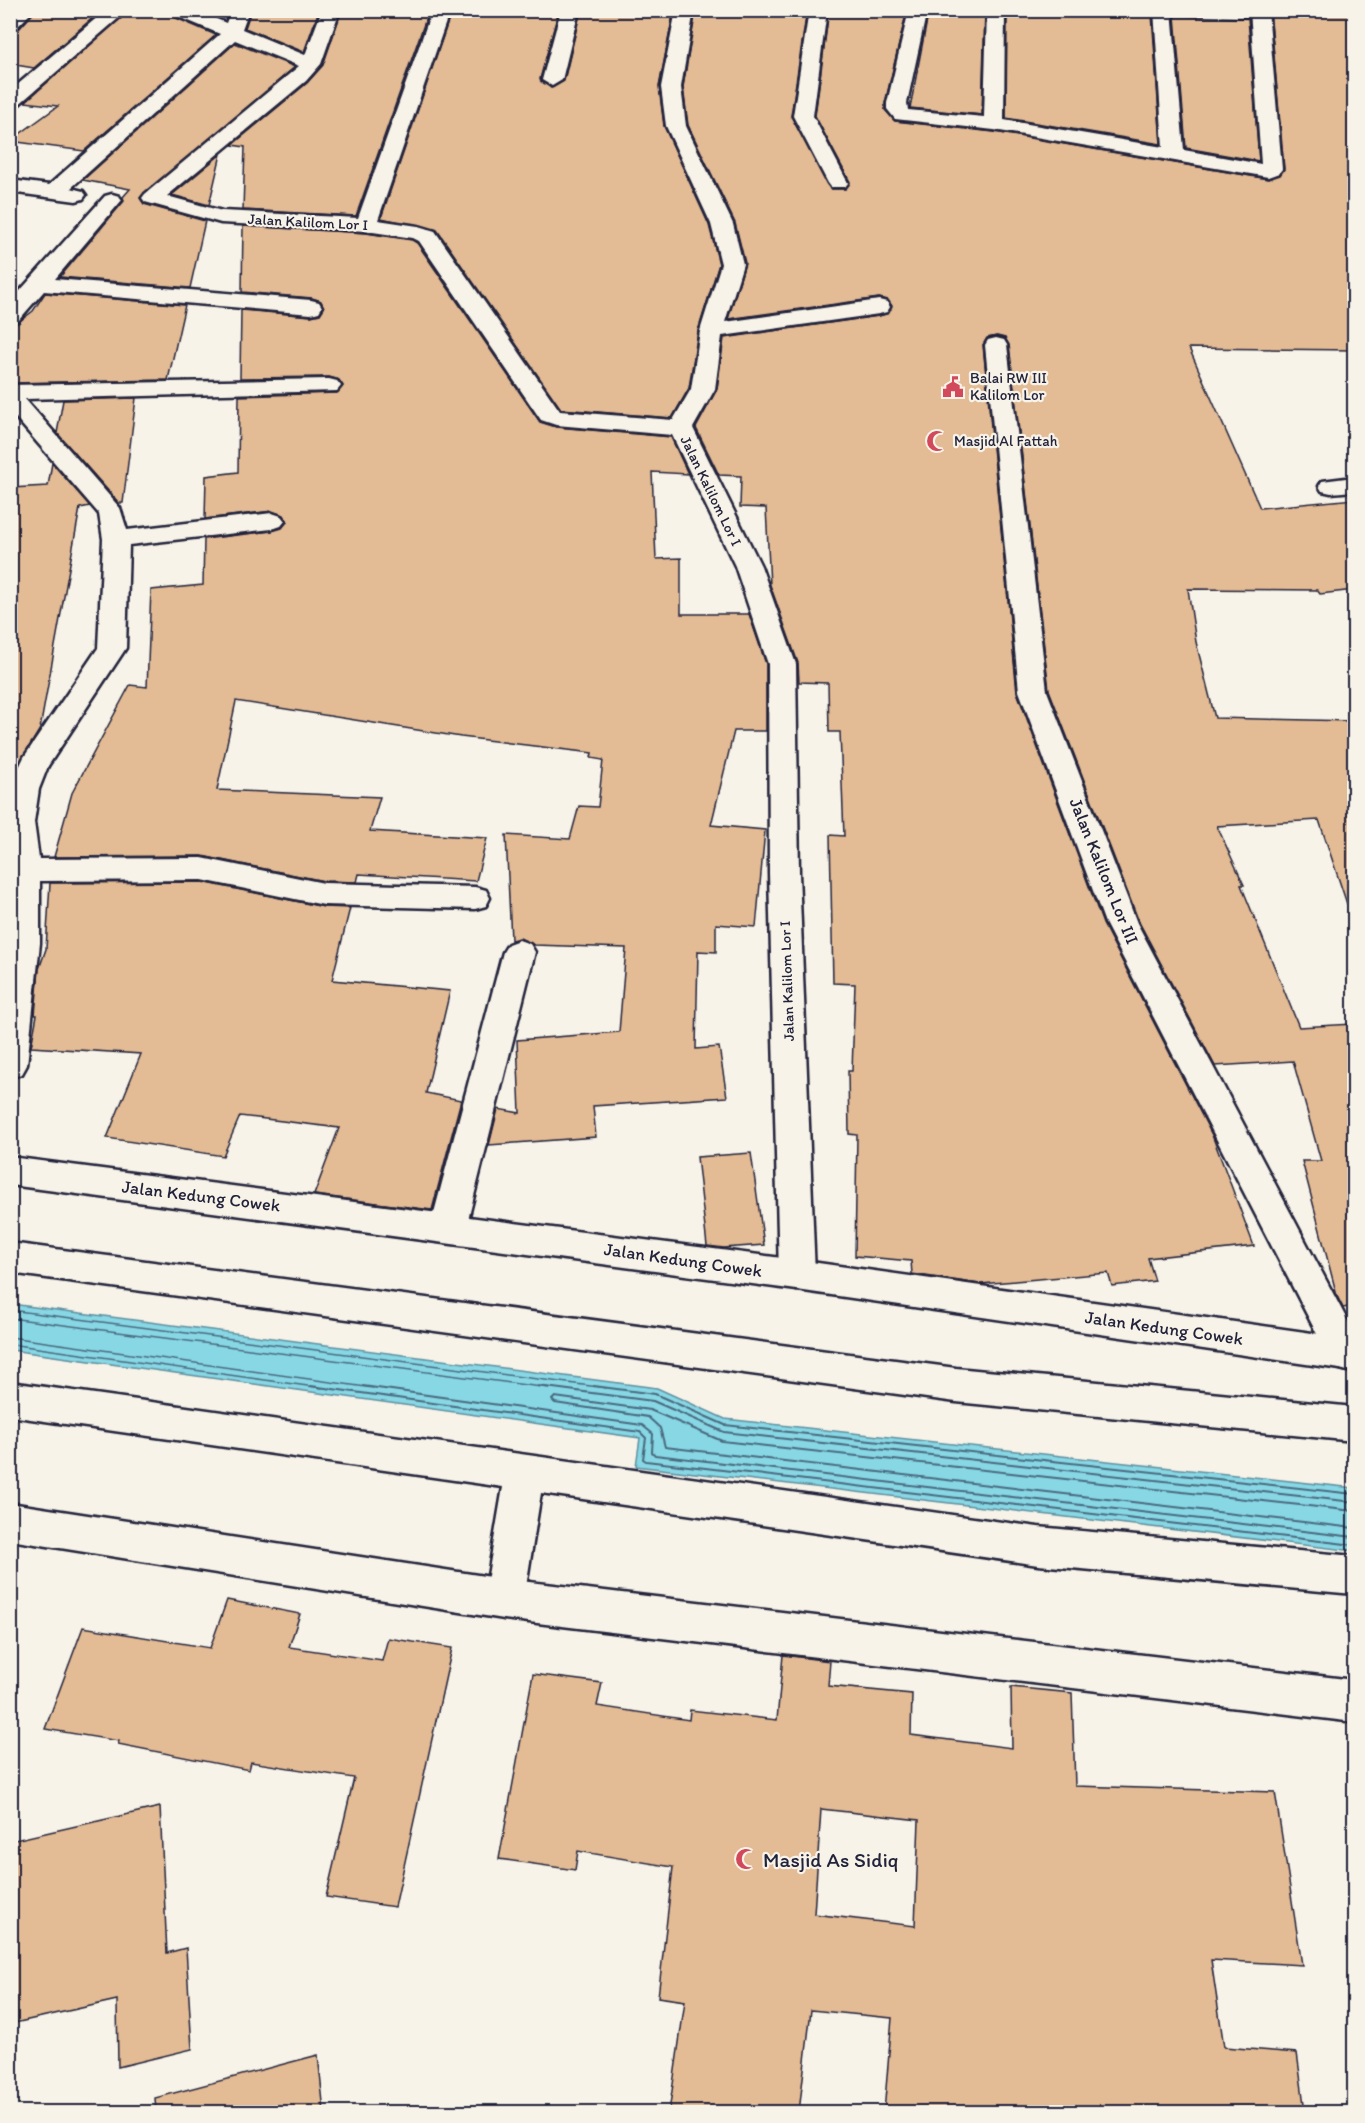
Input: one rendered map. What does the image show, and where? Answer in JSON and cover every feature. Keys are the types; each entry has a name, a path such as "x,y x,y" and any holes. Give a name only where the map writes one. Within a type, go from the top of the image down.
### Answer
{"main road":[{"path":"10,22 25,10"},
{"path":"10,102 94,28 119,10"},
{"path":"178,10 231,34 310,64"},
{"path":"54,192 231,34 240,10"},
{"path":"152,198 299,77 310,64 331,10"},
{"path":"366,225 441,10"},
{"path":"552,80 570,10"},
{"path":"681,428 703,389 711,331 732,264 722,224 676,126 671,87 685,10"},
{"path":"818,10 803,116 838,183"},
{"path":"918,10 897,103 899,113 994,124 1265,171 1272,169 1259,10"},
{"path":"994,124 996,10"},
{"path":"1163,10 1174,156"},
{"name":"Jalan Kalilom Lor I","path":"10,186 112,200 152,198 221,217 366,225 418,232 434,242 549,415 556,418 681,428 748,566 782,664 784,873 797,1275"},
{"path":"10,316 112,200"},
{"path":"40,284 311,307"},
{"path":"711,331 879,308"},
{"name":"Jalan Kalilom Lor III","path":"996,345 1033,691 1121,923 1351,1355"},
{"path":"10,394 329,386"},
{"path":"10,394 111,513 116,538 112,648 34,764 24,789 19,822 25,870 24,943 10,1065"},
{"path":"116,538 272,521"},
{"path":"25,870 202,869 324,894 475,898"},
{"path":"448,1228 519,952"},
{"name":"Jalan Kedung Cowek","path":"10,1171 797,1275 1351,1355"},
{"path":"10,1258 956,1385 1354,1424"},
{"path":"10,1399 1038,1546 1354,1575"},
{"path":"504,1599 525,1474"},
{"path":"10,1521 504,1599 1354,1701"}],"water":[{"path":"11,1304 657,1388 725,1419 1354,1488 1354,1551 636,1466 640,1438 11,1350"}],"building":[{"path":"36,10 102,10 34,68 10,64 10,30 19,29"},
{"path":"130,10 167,10 171,16 216,35 84,151 10,141 58,106 25,102"},
{"path":"251,10 319,10 304,52 245,28"},
{"path":"342,10 429,10 356,216 243,210 245,147 232,145 307,83 323,65"},
{"path":"452,10 559,10 540,79 551,88 564,81 581,10 674,10 659,87 664,126 709,225 719,264 698,331 689,388 672,418 561,409 437,230 381,218"},
{"path":"696,10 807,10 791,116 831,189 845,189 850,182 815,116 829,10 907,10 885,103 885,110 895,121 994,132 1268,179 1280,175 1284,169 1270,10 1354,10 1354,350 1189,348 1260,508 1354,499 1354,590 1320,594 1317,590 1188,589 1196,642 1215,718 1354,721 1354,903 1347,904 1319,820 1217,826 1244,885 1241,885 1299,1027 1354,1024 1354,1306 1343,1308 1337,1296 1302,1161 1321,1161 1293,1061 1215,1066 1139,922 1049,690 1009,345 1005,338 997,336 987,338 983,345 1017,692 1103,924 1212,1135 1254,1246 1148,1258 1155,1281 1112,1286 1108,1273 980,1284 912,1274 911,1261 855,1256 857,1135 849,1134 848,1071 852,1071 855,984 833,983 830,835 844,836 840,732 829,732 828,683 799,682 798,663 770,585 766,508 740,507 741,476 719,475 696,428 717,389 724,338 879,316 889,313 892,306 888,300 879,298 728,319 745,263 735,223 688,125 683,87"},
{"path":"929,10 985,10 982,115 910,108"},
{"path":"1007,10 1098,10 1152,14 1161,144 1006,118"},
{"path":"1175,16 1248,18 1259,161 1186,148"},
{"path":"235,43 295,67 140,198 144,204 205,221 190,288 60,277 124,201 123,197 130,189 83,180"},
{"path":"221,154 209,205 172,195"},
{"path":"243,226 366,233 412,240 417,243 540,422 556,427 671,437 688,474 652,472 656,559 681,558 681,614 749,614 766,664 766,731 734,731 711,825 765,830 756,927 716,924 716,952 698,951 696,1049 719,1047 727,1097 593,1106 596,1137 489,1145 498,1109 520,1113 517,1040 619,1032 626,948 534,945 520,938 511,940 506,835 570,839 579,806 598,807 603,760 591,758 592,753 461,737 236,701 217,790 380,797 370,831 487,838 476,881 359,874 357,882 324,881 202,856 54,857 72,793 130,685 147,687 151,590 203,585 204,539 272,531 282,528 287,522 283,515 272,511 205,519 206,476 238,472 239,396 337,393 343,386 339,380 329,377 240,378 241,310 311,316 320,314 324,308 321,301 312,298 242,292"},
{"path":"45,293 185,305 168,380 10,383 10,334 16,324 33,311"},
{"path":"136,398 123,503 119,503 57,433 63,400"},
{"path":"52,463 90,506 80,508 40,729 16,769 10,768 10,488 48,486"},
{"path":"202,882 324,907 350,908 332,980 450,991 426,1093 461,1100 432,1210 314,1195 339,1128 240,1116 223,1156 107,1138 141,1054 31,1047 37,1015 35,1015 39,969 46,949 50,883"},
{"path":"751,1153 764,1245 724,1248 707,1246 697,1157"},
{"path":"227,1600 300,1614 289,1647 382,1661 388,1638 452,1648 395,1907 326,1897 354,1778 251,1762 249,1770 118,1744 119,1741 45,1729 83,1627 210,1648"},
{"path":"783,1655 830,1661 828,1686 912,1694 911,1735 1012,1748 1011,1687 1072,1693 1075,1786 1275,1792 1302,1965 1211,1960 1224,2047 1297,2053 1305,2112 884,2112 892,2018 811,2010 799,2112 669,2112 685,2001 658,1997 673,1867 578,1851 575,1870 499,1859 533,1674 602,1683 597,1706 689,1720 690,1710 777,1720","holes":["821,1809 919,1820 915,1926 814,1914"]},
{"path":"160,1807 167,1953 186,1948 192,2049 118,2067 117,2000 10,2024 10,1841"},
{"path":"318,2055 324,2112 156,2112 155,2098"}],"place":[{"name":"Balai RW III Kalilom Lor","path":"953,387"},
{"name":"Masjid Al Fattah","path":"937,441"},
{"name":"Masjid As Sidiq","path":"746,1859"}]}
